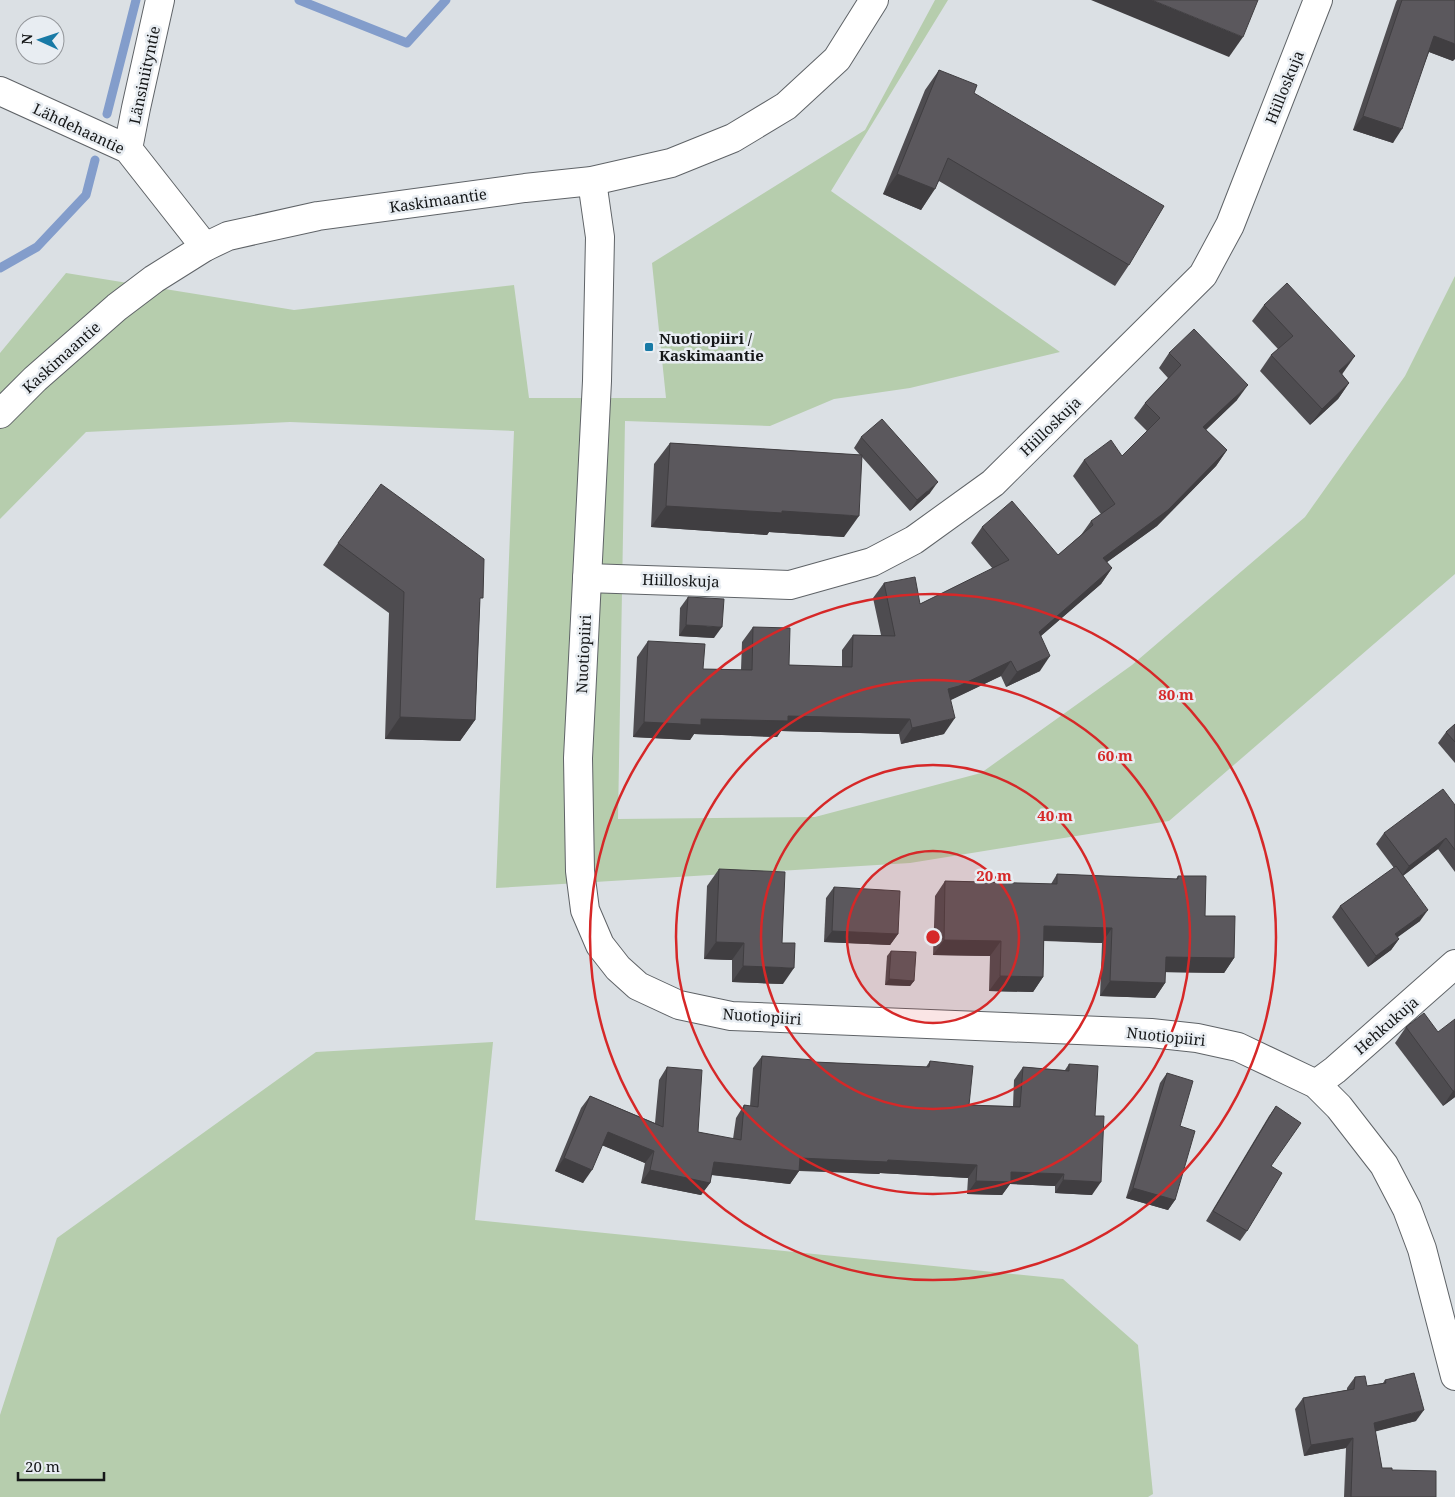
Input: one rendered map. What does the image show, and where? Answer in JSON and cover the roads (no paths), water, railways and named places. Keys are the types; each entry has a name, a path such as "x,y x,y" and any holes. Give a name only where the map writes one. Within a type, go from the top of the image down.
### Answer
{"street":[{"name":"Länsiniityntie","path":"128,149 160,0"},
{"name":"Kaskimaantie","path":"0,414 35,379 117,307 154,279 205,247 228,236 318,216 525,188 592,181 671,163 733,138 786,106 837,59 874,0"},
{"name":"Hiilloskuja","path":"587,578 790,585 872,562 914,540 993,482 1203,275 1230,225 1318,0"},
{"name":"Lähdehaantie","path":"0,91 128,149 205,247"},
{"name":"Nuotiopiiri","path":"592,181 600,236 597,381 578,758 580,871 585,910 600,945 618,968 638,986 679,1005 731,1016 1141,1032 1197,1038 1238,1047 1316,1084 1339,1106 1384,1165 1407,1209 1422,1249 1455,1376"},
{"name":"Hehkukuja","path":"1316,1084 1335,1070 1455,964"}],"waterway":[{"path":"107,114 136,0"},
{"path":"299,0 407,43 446,0"},
{"path":"0,268 37,247 86,195 95,160"}],"place":[{"name":"Nuotiopiiri / Kaskimaantie","path":"649,347"}]}
